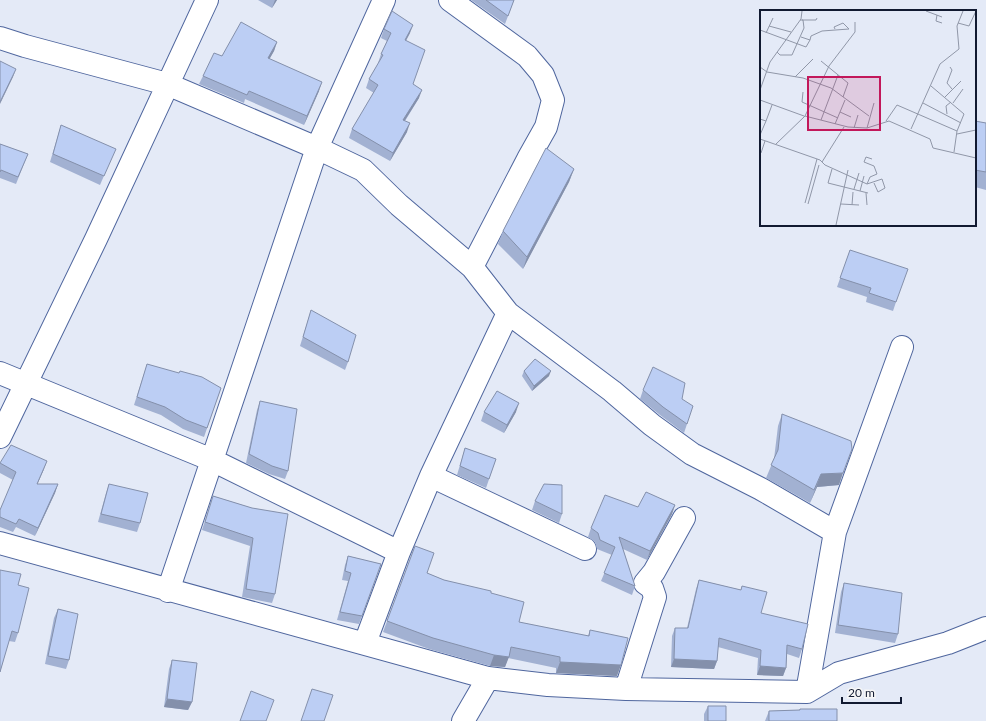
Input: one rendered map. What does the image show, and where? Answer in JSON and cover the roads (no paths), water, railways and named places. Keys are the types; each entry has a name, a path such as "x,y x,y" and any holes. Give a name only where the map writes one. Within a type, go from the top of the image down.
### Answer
{"street":[{"path":"0,437 96,239 207,0"},
{"path":"168,591 317,148 384,0"},
{"path":"450,0 527,56 543,75 553,100 546,127 472,267"},
{"path":"0,38 167,84 317,148 363,170 399,205 472,267 508,313 612,391 652,425 692,454 762,489 835,532"},
{"path":"365,643 431,476 508,313"},
{"path":"808,692 835,532 902,347"},
{"path":"0,373 212,460 400,552"},
{"path":"431,476 585,549"},
{"path":"626,689 654,597 652,588 645,583 654,572 684,518"},
{"path":"0,543 168,591 365,643 488,678 548,685 626,689 808,692 839,673 948,642 986,628"},
{"path":"463,721 488,678"}]}
